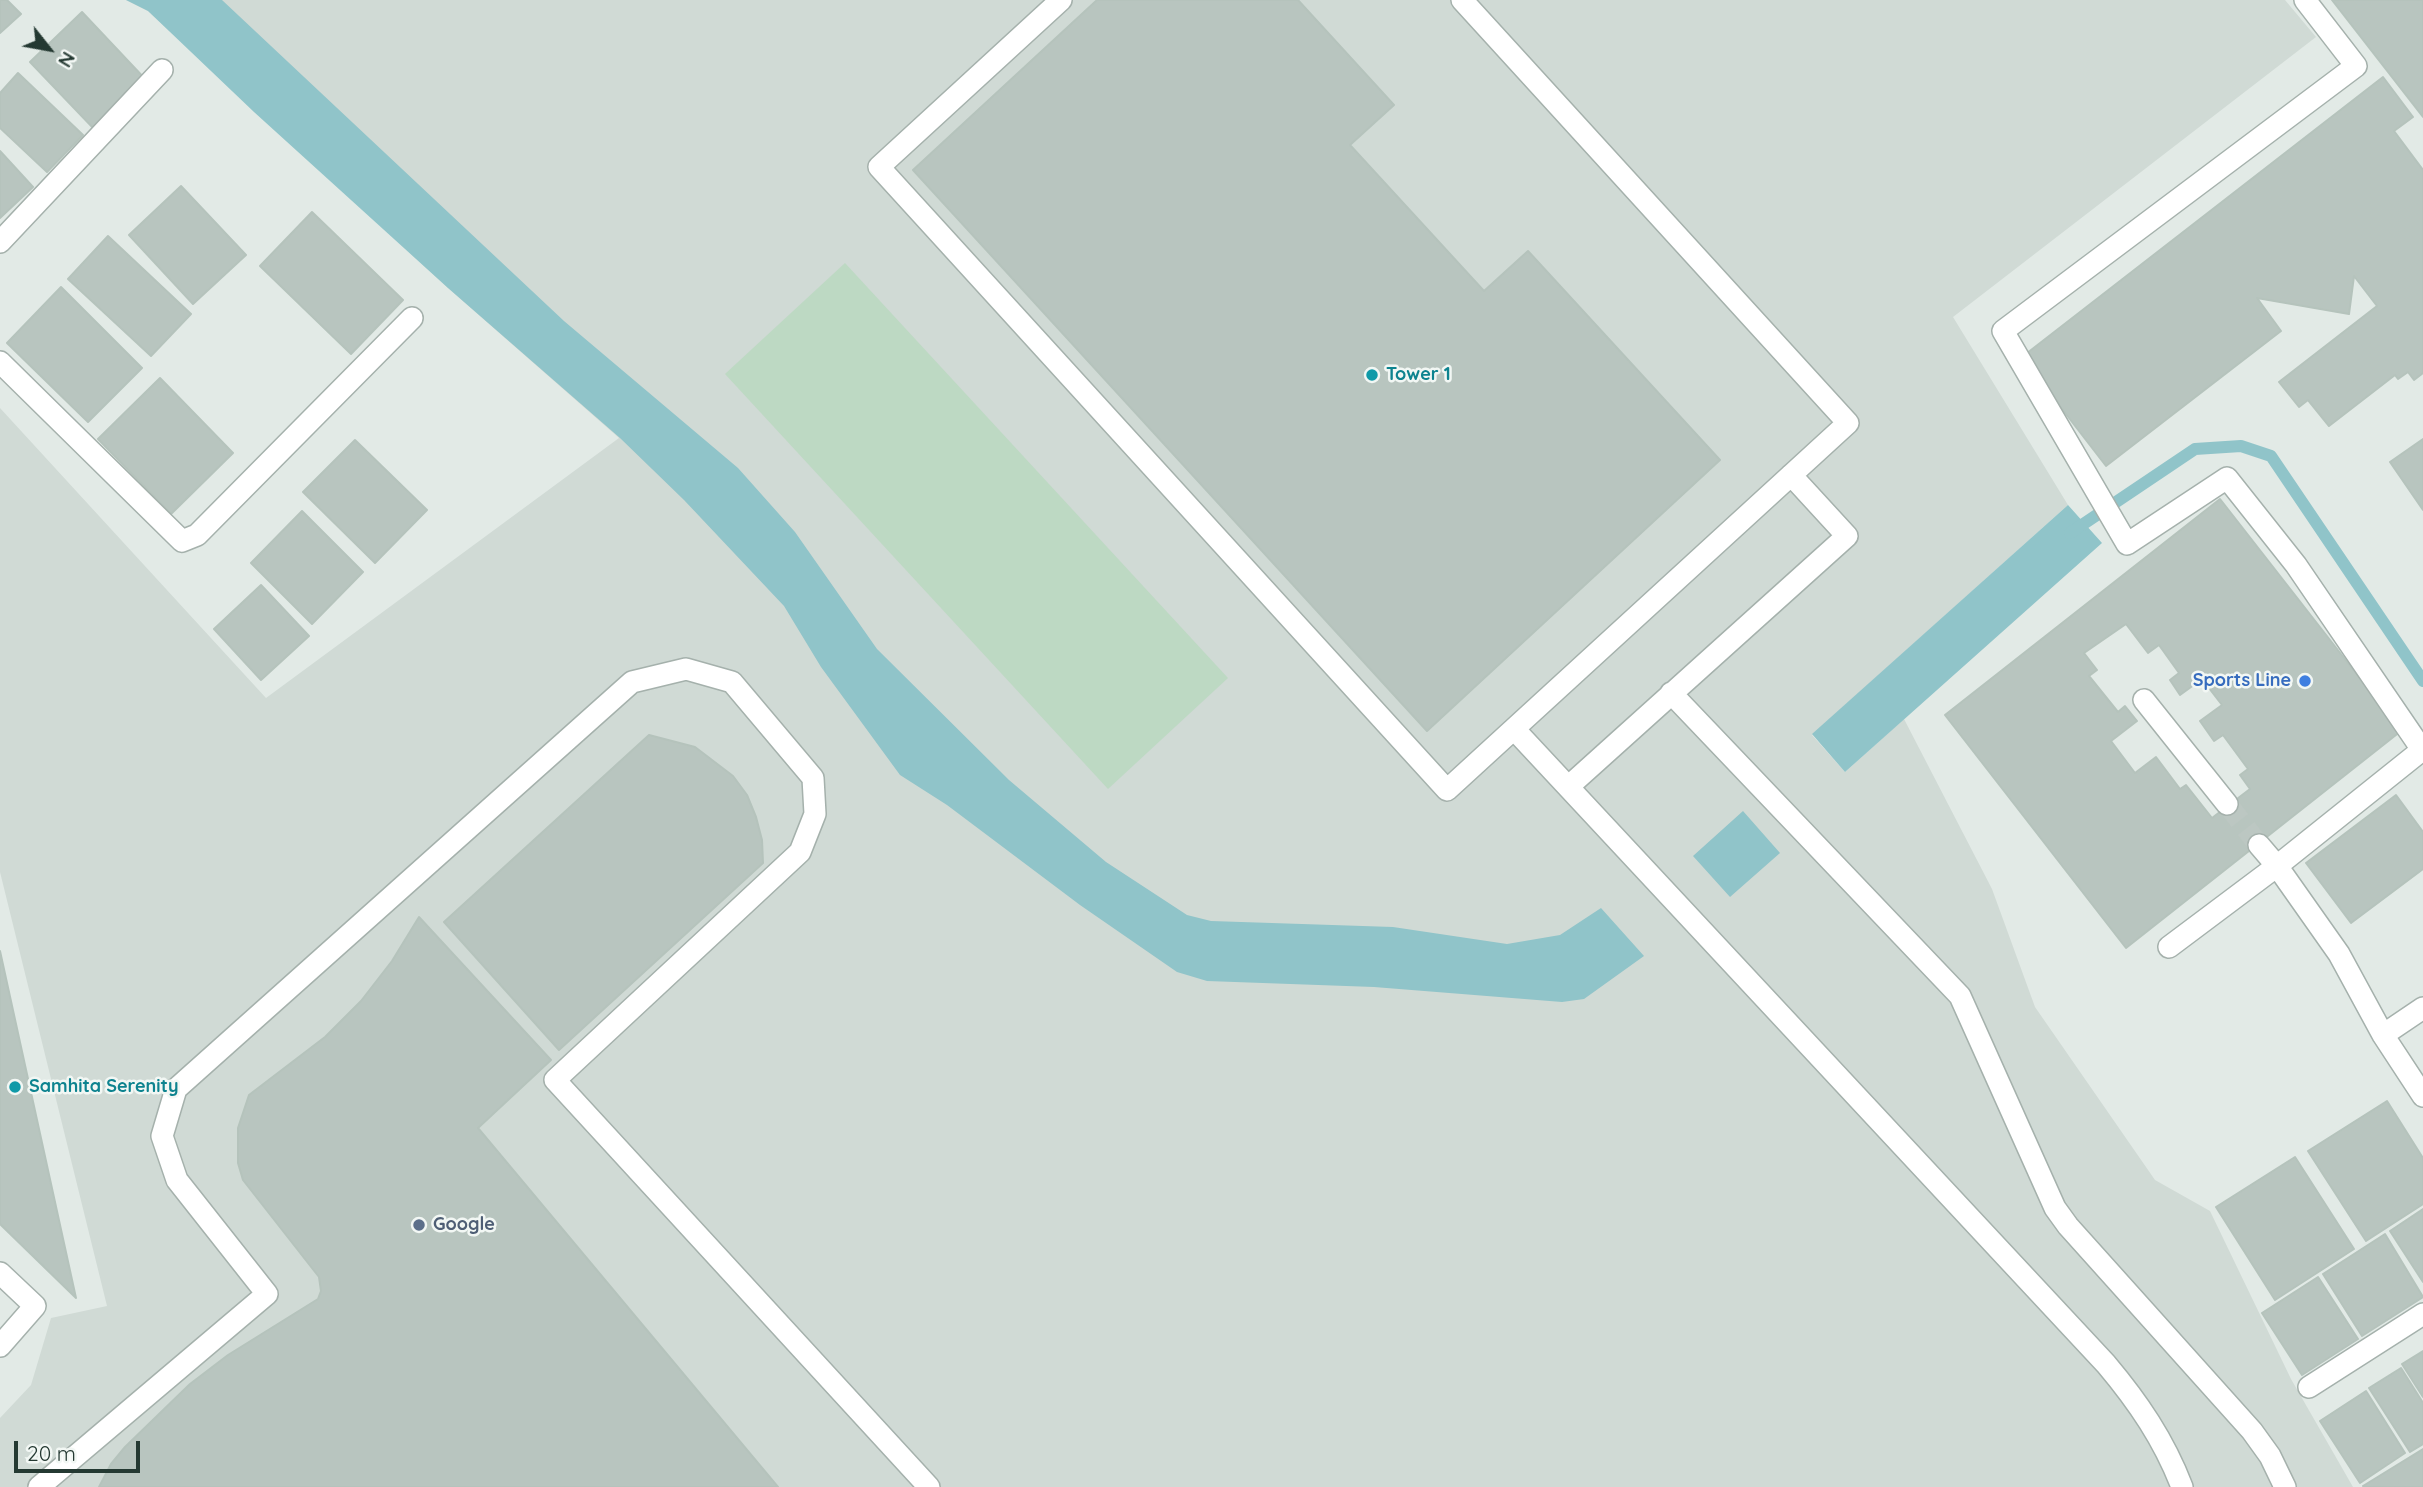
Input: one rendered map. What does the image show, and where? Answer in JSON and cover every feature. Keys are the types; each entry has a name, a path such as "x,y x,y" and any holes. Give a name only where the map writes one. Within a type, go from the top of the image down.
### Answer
{"street":[{"path":"1061,0 879,167 1447,790 1848,423 1462,0"},
{"path":"2169,947 2423,751 2296,565 2227,478 2127,544 2003,331 2357,66 2305,0"},
{"path":"0,242 162,70"},
{"path":"0,362 182,541 197,535 412,318"},
{"path":"1567,787 1847,536 1791,475"},
{"path":"39,1487 267,1294 177,1180 162,1136 176,1089 632,682 686,669 732,682 813,778 815,814 800,852 555,1080 929,1487"},
{"path":"1671,693 1960,996 2055,1208 2068,1226 2252,1432 2270,1456 2285,1487"},
{"path":"2144,700 2227,804"},
{"path":"1514,729 2106,1364 2134,1397 2157,1432 2182,1487"},
{"path":"2259,845 2339,954 2383,1035 2423,1096"},
{"path":"2383,1035 2423,1008"},
{"path":"0,1273 35,1306 0,1346"},
{"path":"2309,1388 2423,1314"}],"shaded area":[{"path":"126,0 2285,0 2316,37 1953,317 2068,505 1812,735 1845,772 1904,719 1992,889 2035,1007 2155,1180 2210,1211 2291,1379 2353,1487 0,1487 0,1418 31,1385 51,1318 107,1306 0,872 0,408 266,698 619,438 448,288 148,11"}],"green space":[{"path":"845,263 1228,678 1108,789 725,374"}],"water":[{"path":"126,0 222,0 564,321 738,468 795,532 877,649 1009,780 1106,862 1187,915 1211,921 1393,927 1507,944 1560,935 1601,908 1644,956 1584,999 1562,1002 1374,987 1207,981 1177,972 1080,905 947,805 900,775 821,667 784,606 684,500 620,438 448,288 254,112 148,11"},
{"path":"2068,505 2102,543 1845,772 1812,734"},
{"path":"1743,811 1780,853 1730,897 1693,856"}],"building":[{"path":"0,0 7,0 21,14 0,33"},
{"name":"Tower 1","path":"1097,0 1298,0 1394,105 1350,145 1484,291 1528,251 1720,460 1427,731 913,170"},
{"path":"2332,0 2423,0 2423,117"},
{"path":"82,12 147,81 96,131 30,62"},
{"path":"18,73 83,135 47,172 0,128 0,93"},
{"path":"2383,77 2413,117 2394,131 2423,170 2423,373 2414,380 2408,372 2398,379 2395,375 2329,426 2308,400 2299,407 2279,382 2377,306 2354,276 2349,314 2257,298 2281,331 2106,466 2022,357"},
{"path":"0,151 33,187 0,218"},
{"path":"181,186 246,255 193,304 129,235"},
{"path":"312,212 403,300 351,354 260,266"},
{"path":"108,236 191,314 151,356 68,279"},
{"path":"61,287 142,368 88,422 7,343"},
{"path":"160,378 233,453 171,514 98,439"},
{"path":"2423,439 2423,510 2390,462"},
{"path":"355,440 427,510 375,563 303,492"},
{"path":"2220,499 2401,731 2126,948 1945,715","holes":["2126,624 2148,653 2159,645 2179,673 2170,680 2180,695 2202,679 2222,705 2200,721 2214,741 2223,735 2248,769 2240,775 2250,789 2212,818 2186,785 2180,789 2156,757 2135,773 2111,741 2137,721 2125,706 2118,712 2089,676 2097,670 2084,653"]},
{"path":"302,511 363,572 312,624 251,563"},
{"path":"261,585 309,636 261,680 214,629"},
{"path":"649,735 695,747 733,776 747,795 756,817 762,840 763,863 559,1050 444,922"},
{"path":"2396,795 2423,832 2423,869 2351,923 2306,863"},
{"name":"Google","path":"419,917 551,1060 478,1128 778,1487 99,1487 111,1464 125,1447 190,1384 228,1355 318,1299 321,1291 319,1277 243,1180 238,1163 238,1128 249,1095 325,1037 361,1001 392,961"},
{"name":"Samhita Serenity","path":"0,951 76,1298 0,1224"},
{"path":"2387,1101 2423,1158 2423,1204 2366,1241 2308,1151"},
{"path":"2295,1157 2354,1249 2275,1300 2216,1207"},
{"path":"2423,1209 2423,1282 2390,1231"},
{"path":"2385,1234 2423,1297 2362,1336 2323,1274"},
{"path":"2318,1277 2358,1339 2302,1375 2262,1313"},
{"path":"2423,1351 2423,1397 2402,1364"},
{"path":"2401,1368 2423,1403 2423,1444 2410,1452 2369,1388"},
{"path":"2366,1391 2405,1453 2360,1483 2320,1421"},
{"path":"2423,1449 2423,1487 2363,1486"}],"waterway":[{"path":"2070,533 2195,449 2241,446 2271,456 2423,681"}],"tunnel":[{"path":"2227,804 2259,845"}],"place":[{"name":"Tower 1","path":"1372,375"},
{"name":"Sports Line","path":"2305,681"},
{"name":"Samhita Serenity","path":"15,1087"},
{"name":"Google","path":"419,1225"}]}
